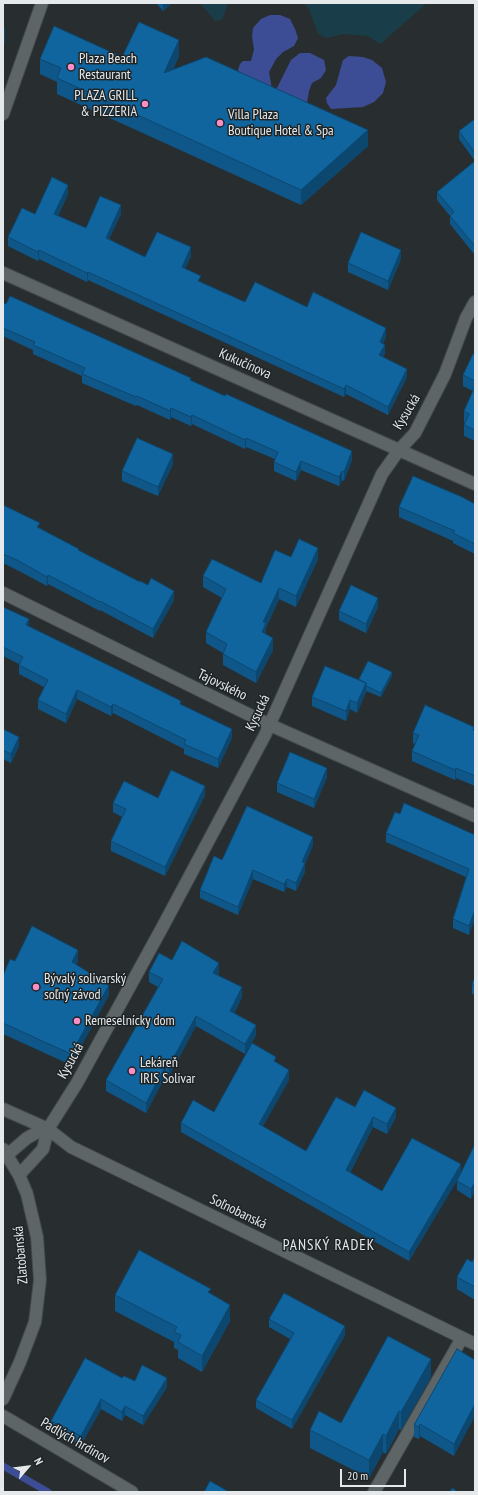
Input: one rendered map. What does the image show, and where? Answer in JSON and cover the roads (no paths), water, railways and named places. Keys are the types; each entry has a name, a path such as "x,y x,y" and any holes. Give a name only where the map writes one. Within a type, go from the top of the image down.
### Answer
{"street":[{"path":"3,114 42,3"},
{"name":"Kukučínova","path":"3,273 475,484"},
{"name":"Kysucká","path":"19,1175 43,1149 48,1129 163,926 270,725 382,474 399,450 415,433 445,374 466,318 475,302"},
{"name":"Tajovského","path":"3,593 270,725 475,816"},
{"name":"Soľnobanská","path":"3,1109 48,1129 71,1147 475,1344"},
{"path":"5,1152 36,1133 48,1129"},
{"name":"Zlatobanská","path":"3,1399 20,1362 35,1322 40,1280 37,1237 27,1194 19,1175 5,1152"},
{"path":"374,1492 462,1338"},
{"name":"Padlých hrdinov","path":"3,1416 132,1492"}],"water":[{"path":"270,15 280,15 290,19 298,38 294,46 283,52 276,59 269,72 274,94 291,60 300,53 310,53 324,60 326,70 321,78 312,83 305,114 240,73 238,70 243,61 251,61 254,49 252,37 253,28 261,19"},
{"path":"349,56 363,57 372,60 382,68 386,82 383,93 374,102 363,107 331,109 326,98 336,85 343,60"}],"waterway":[{"path":"3,1466 48,1492"}],"place":[{"name":"Plaza Beach Restaurant","path":"71,67"},
{"name":"PLAZA GRILL & PIZZERIA","path":"145,104"},
{"name":"Villa Plaza Boutique Hotel & Spa","path":"220,123"},
{"name":"Bývalý solivarský soľný závod","path":"36,987"},
{"name":"Remeselnícky dom","path":"77,1021"},
{"name":"Lekáreň IRIS Solivar","path":"132,1071"}],"district":[{"name":"PANSKÝ RADEK","path":"329,1246"}]}
